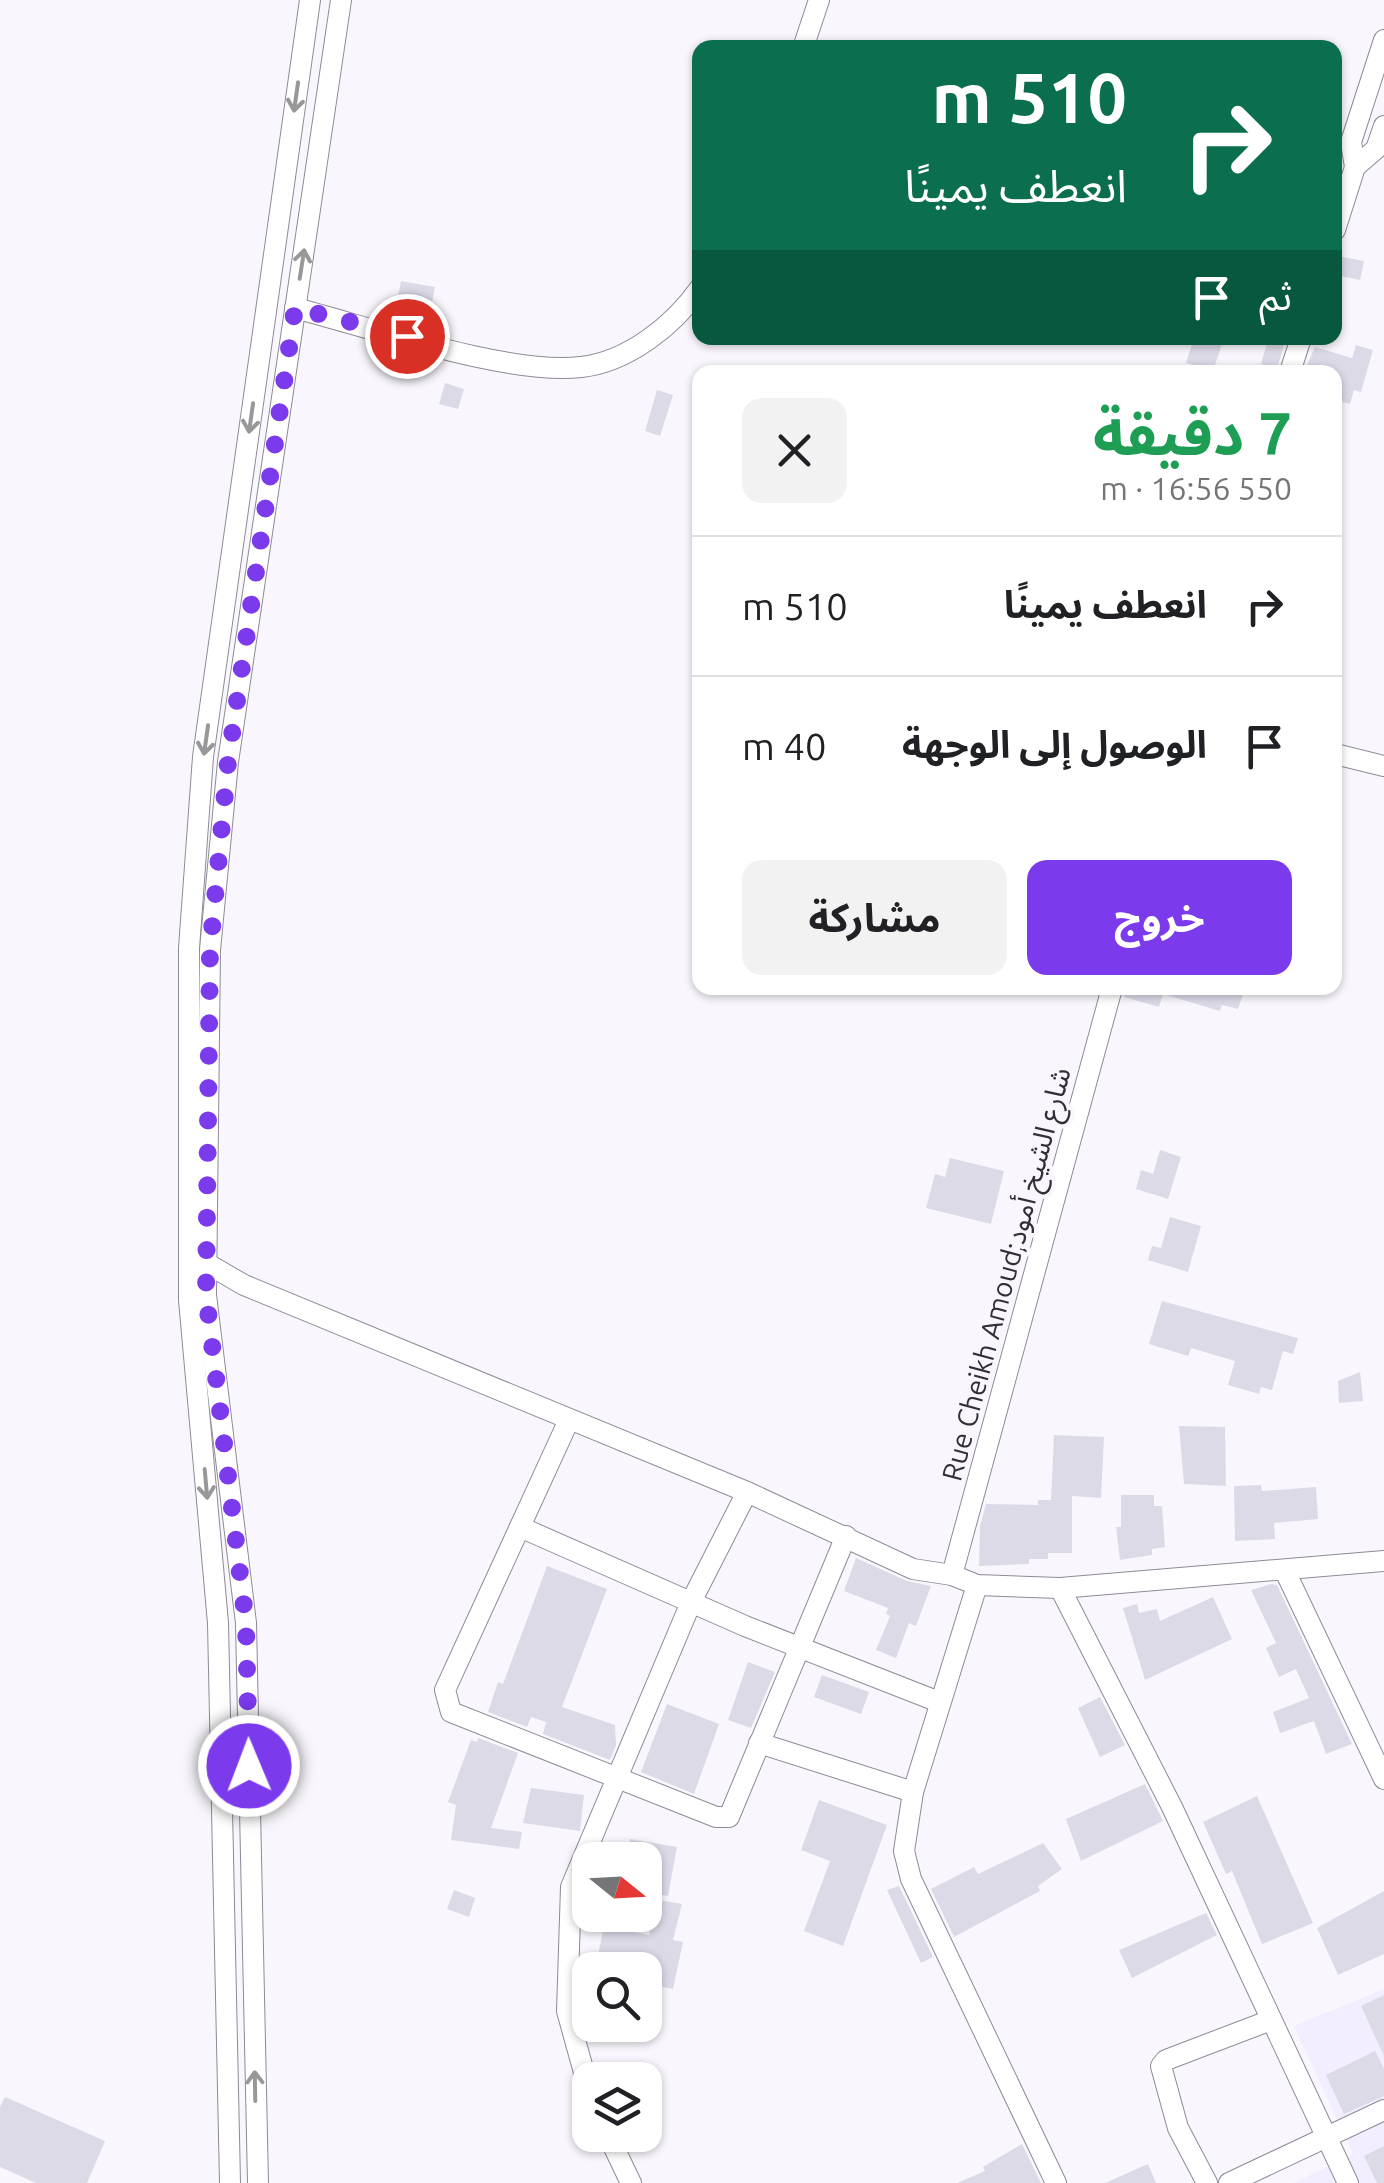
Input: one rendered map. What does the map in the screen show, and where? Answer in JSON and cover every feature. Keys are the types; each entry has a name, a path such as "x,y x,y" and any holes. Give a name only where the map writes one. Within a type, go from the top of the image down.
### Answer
{"street":[{"path":"230,2183 218,1623 189,1300 188,948 204,757 310,0"},
{"path":"258,2183 246,1623 206,1295 210,950 228,762 341,0"},
{"path":"805,40 819,0"},
{"path":"1342,208 1355,166 1351,142 1384,40"},
{"path":"1355,166 1380,150 1384,126"},
{"path":"1351,142 1380,150"},
{"path":"295,308 518,364 582,368 636,349 692,299"},
{"path":"1342,756 1384,766"},
{"name":"Rue Cheikh Amoud;شارع الشيخ أمود","path":"952,1575 1110,995"},
{"path":"206,1262 244,1285 568,1422 748,1492 913,1569 952,1575 977,1585 1060,1588 1384,1561"},
{"path":"206,1295 244,1285"},
{"path":"568,1422 444,1690 451,1712 723,1819 733,1814 846,1536"},
{"path":"581,2062 567,2011 571,1887 692,1600 748,1492"},
{"path":"520,1527 939,1702"},
{"path":"1285,1571 1384,1779"},
{"path":"977,1585 912,1792 904,1851 911,1880 1056,2183"},
{"path":"1060,1588 1172,1807 1348,2183"},
{"path":"759,1744 912,1792"},
{"path":"1206,2183 1178,2128 1160,2066 1166,2060 1271,2020"},
{"path":"1229,2183 1384,2110"},
{"path":"616,2152 632,2183"}],"shaded area":[{"path":"1384,1989 1384,2183 1294,2183 1353,2154 1294,2026"}],"building":[{"path":"1342,257 1364,261 1360,280 1342,276"},
{"path":"401,281 435,287 428,325 394,318"},
{"path":"1192,345 1222,345 1215,365 1186,363"},
{"path":"1267,345 1284,345 1278,365 1261,364"},
{"path":"1356,345 1373,350 1361,392 1354,390 1350,404 1342,402 1342,365 1307,365 1315,347 1352,358"},
{"path":"445,383 464,389 458,409 439,404"},
{"path":"657,390 673,395 660,436 645,431"},
{"path":"1124,995 1163,995 1159,1007"},
{"path":"1166,995 1243,995 1238,1009 1222,1005 1220,1011"},
{"path":"1160,1150 1181,1157 1168,1199 1136,1189 1141,1170 1153,1174"},
{"path":"950,1158 1004,1171 991,1224 926,1208 935,1174 945,1177"},
{"path":"1170,1217 1201,1226 1188,1272 1148,1260 1152,1246 1161,1248"},
{"path":"1162,1301 1298,1338 1293,1354 1283,1351 1272,1390 1261,1387 1259,1394 1228,1385 1235,1361 1191,1348 1188,1356 1149,1344"},
{"path":"1360,1372 1363,1401 1339,1403 1338,1381"},
{"path":"1179,1426 1225,1427 1226,1486 1184,1484"},
{"path":"1054,1435 1104,1437 1101,1498 1072,1496 1072,1553 1048,1553 1048,1559 1029,1559 1029,1564 979,1566 980,1526 986,1504 1038,1505 1038,1500 1051,1500"},
{"path":"1261,1485 1262,1491 1316,1487 1318,1519 1274,1523 1275,1539 1235,1541 1234,1486"},
{"path":"1121,1495 1154,1495 1154,1506 1162,1506 1165,1547 1152,1549 1152,1555 1120,1560 1116,1527 1121,1527"},
{"path":"856,1558 907,1581 931,1586 916,1626 909,1623 896,1658 876,1650 890,1616 886,1614 888,1608 844,1591"},
{"path":"547,1566 607,1589 562,1707 615,1725 616,1745 610,1760 543,1734 546,1722 531,1717 527,1727 488,1712 498,1682 503,1684"},
{"path":"1277,1585 1352,1744 1326,1754 1314,1721 1280,1733 1273,1712 1309,1698 1296,1669 1279,1677 1266,1648 1276,1643 1251,1590"},
{"path":"1213,1597 1232,1639 1145,1680 1123,1608 1137,1604 1139,1613 1157,1609 1160,1621"},
{"path":"748,1662 775,1672 751,1728 728,1720"},
{"path":"822,1675 869,1692 861,1714 814,1697"},
{"path":"1100,1697 1125,1745 1100,1757 1078,1708"},
{"path":"667,1704 719,1724 694,1794 641,1772"},
{"path":"478,1738 518,1753 491,1828 522,1832 519,1849 451,1840 456,1805 448,1802 471,1740 477,1742"},
{"path":"1145,1784 1163,1821 1081,1861 1066,1819"},
{"path":"531,1788 584,1795 580,1831 523,1823"},
{"path":"1257,1796 1313,1923 1262,1944 1232,1871 1226,1874 1203,1822"},
{"path":"819,1800 887,1825 843,1946 804,1931 830,1861 801,1850"},
{"path":"1043,1843 1062,1869 1038,1886 1040,1891 954,1937 931,1889 974,1867 978,1874"},
{"path":"662,1844 677,1847 668,1896 662,1895"},
{"path":"899,1886 933,1957 921,1963 887,1890"},
{"path":"454,1890 475,1898 469,1917 447,1909"},
{"path":"1384,1891 1384,1954 1338,1975 1317,1928"},
{"path":"662,1901 682,1904 673,1940 683,1942 673,1989 662,1987 662,1952 599,1952 603,1932 662,1932"},
{"path":"1206,1913 1217,1935 1132,1978 1119,1950"},
{"path":"1384,1995 1384,2056 1361,2006"},
{"path":"1375,2051 1384,2069 1384,2096 1344,2114 1326,2075"},
{"path":"5,2097 105,2141 87,2183 36,2183 0,2167 0,2107"},
{"path":"1022,2144 1041,2183 957,2183 985,2171 983,2167"},
{"path":"1384,2146 1384,2183 1377,2183 1364,2156"},
{"path":"1148,2164 1156,2183 1105,2183"}],"route":[{"path":"249,1766 246,1623 206,1295 210,950 228,762 295,308 407,336"}]}
